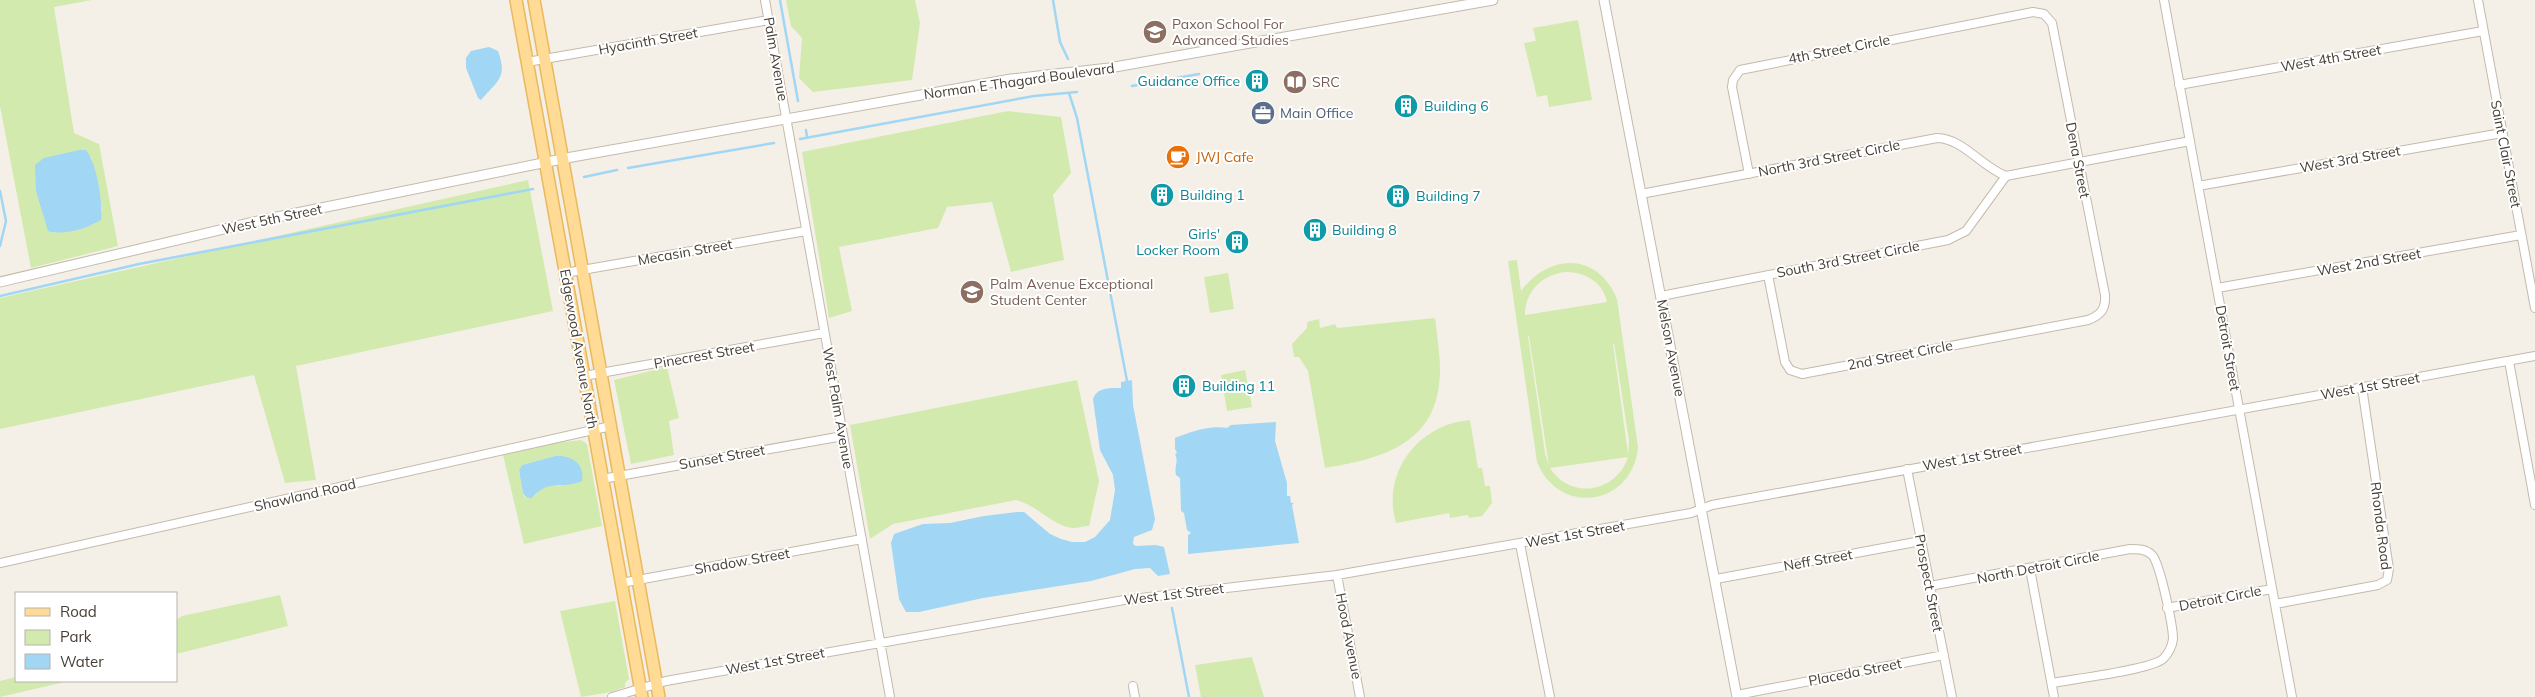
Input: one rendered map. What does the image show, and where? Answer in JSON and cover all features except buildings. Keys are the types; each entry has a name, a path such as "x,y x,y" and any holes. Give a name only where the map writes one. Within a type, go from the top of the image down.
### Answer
{"main road":[{"name":"Edgewood Avenue North","path":"516,0 642,694"},
{"name":"Edgewood Avenue North","path":"534,0 659,697"}],"street":[{"name":"Palm Avenue","path":"765,0 786,119"},
{"name":"Norman E Thagard Boulevard","path":"545,164 1011,79 1122,66 1493,0"},
{"name":"Melson Avenue","path":"1604,0 1737,696"},
{"name":"Detroit Street","path":"2164,0 2292,697"},
{"name":"Saint Clair Street","path":"2478,0 2535,308"},
{"name":"4th Street Circle","path":"1748,174 1732,87 1733,80 1740,70 2033,12 2044,14"},
{"name":"Dena Street","path":"2044,14 2052,23 2105,295 2104,310"},
{"name":"Hyacinth Street","path":"527,62 769,20"},
{"name":"West 4th Street","path":"2180,85 2483,31"},
{"name":"West Palm Avenue","path":"786,119 890,697"},
{"name":"West 3rd Street","path":"2198,186 2502,133"},
{"name":"North 3rd Street Circle","path":"1642,194 1945,138 1996,172 2006,176"},
{"path":"2006,176 2190,141"},
{"name":"West 5th Street","path":"0,282 262,220 545,164"},
{"name":"South 3rd Street Circle","path":"1661,296 1957,236 1966,231 2006,176"},
{"name":"Mecasin Street","path":"565,273 806,231"},
{"name":"West 2nd Street","path":"2217,288 2522,235"},
{"name":"2nd Street Circle","path":"1768,275 1785,362 1790,370 1802,374 2088,320 2098,316 2104,310"},
{"name":"Pinecrest Street","path":"584,376 824,333"},
{"name":"West 1st Street","path":"612,697 642,694 666,681 1124,600 1337,575 1520,544 1691,512 1712,505 2239,408 2535,356"},
{"path":"2509,361 2535,505"},
{"name":"Rhonda Road","path":"2275,604 2378,585 2387,580 2389,569 2362,387"},
{"name":"Shawland Road","path":"0,563 611,426"},
{"name":"Sunset Street","path":"602,479 842,436"},
{"name":"Prospect Street","path":"1907,469 1952,697"},
{"name":"Shadow Street","path":"621,583 862,539"},
{"name":"Neff Street","path":"1716,579 1921,541"},
{"path":"1520,544 1550,697"},
{"name":"North Detroit Circle","path":"1930,586 2130,549 2145,550 2151,554 2158,564 2167,608"},
{"path":"2030,569 2054,697"},
{"name":"Hood Avenue","path":"1337,575 1360,697"},
{"name":"Detroit Circle","path":"2167,608 2272,589"},
{"path":"2052,683 2154,664 2168,653 2173,638 2167,608"},
{"name":"Placeda Street","path":"1737,696 1944,655"},
{"path":"1133,686 1135,697"}],"green space":[{"path":"0,0 92,0 54,7 74,133 99,144 118,246 31,268 0,106","holes":["91,156 102,211 95,224 54,233"]},
{"path":"786,0 915,0 920,23 912,80 813,92 799,78 802,38 791,26"},
{"path":"1578,20 1592,100 1549,107 1547,95 1537,97 1524,43 1536,41 1533,28"},
{"path":"1008,111 1061,117 1071,173 1053,195 1064,260 1011,272 992,202 947,207 938,228 839,247 852,311 829,318 802,152"},
{"path":"528,180 553,311 296,366 316,480 285,483 254,375 0,429 0,298"},
{"path":"1517,260 1521,291 1532,279 1545,270 1559,264 1572,263 1586,266 1598,273 1609,284 1617,299 1638,447 1633,467 1623,482 1610,492 1594,497 1577,497 1561,491 1547,480 1537,462 1508,261","holes":["1559,273 1582,274 1593,280 1602,289 1607,302 1525,315 1528,298 1532,291 1544,279","1528,336 1549,466 1545,453","1613,344 1629,441 1628,454","1628,457 1622,469 1614,478 1604,485 1593,488 1581,488 1570,485 1559,478 1550,468"]},
{"path":"1228,273 1234,309 1210,313 1204,277"},
{"path":"1435,318 1440,365 1437,395 1430,415 1419,431 1405,443 1387,452 1368,459 1325,468 1308,371 1299,357 1294,357 1292,344 1307,328 1307,322 1319,319 1320,328 1335,324 1337,328"},
{"path":"667,367 679,418 669,421 674,455 631,464 614,380"},
{"path":"1245,370 1252,407 1227,411 1221,375"},
{"path":"1077,380 1099,481 1089,526 1066,527 1031,506 1016,500 893,524 870,539 850,425"},
{"path":"1470,420 1478,468 1482,468 1485,486 1490,486 1492,503 1482,516 1469,518 1468,515 1450,518 1449,513 1396,523 1393,504 1394,486 1399,469 1408,454 1420,441 1435,431 1452,423"},
{"path":"581,440 587,444 602,526 524,544 503,455 554,443","holes":["555,456 562,457 561,486 548,486 532,498 526,498 523,493 519,470 522,465"]},
{"path":"280,595 288,626 178,654 178,619 182,616"},
{"path":"615,601 629,679 625,683 625,687 611,692 581,697 560,611"},
{"path":"1252,657 1264,697 1201,697 1195,665"},
{"path":"15,677 15,682 65,682 0,697 0,681"}],"water":[{"path":"489,47 498,51 502,67 496,83 481,100 478,98 466,68 466,58 471,51"},
{"path":"86,150 93,164 100,194 101,220 76,230 61,233 48,231 36,191 35,165 44,158"},
{"path":"1132,380 1133,405 1155,519 1152,530 1134,537 1133,544 1136,546 1156,545 1164,547 1170,574 1158,576 1150,568 1135,569 1091,581 983,598 919,612 906,612 899,599 891,543 894,534 923,524 950,523 984,516 1024,512 1050,534 1061,539 1072,542 1085,542 1095,537 1110,520 1115,490 1113,475 1100,450 1093,399 1101,390 1121,388 1121,382"},
{"path":"1276,422 1275,441 1287,483 1287,496 1290,496 1291,503 1294,503 1292,505 1299,543 1188,554 1188,535 1191,533 1187,530 1184,513 1181,511 1180,478 1176,475 1177,459 1175,454 1177,453 1175,438 1207,428 1227,428 1231,425"},
{"path":"555,456 566,457 576,461 581,469 582,481 568,485 550,486 538,492 532,498 527,498 523,493 519,470 522,465"}],"waterway":[{"path":"780,0 798,101"},
{"path":"1053,0 1060,42 1068,59"},
{"path":"1132,86 1199,74"},
{"path":"800,139 1034,96 1077,92"},
{"path":"1069,93 1077,118 1127,381"},
{"path":"806,130 807,137"},
{"path":"628,168 774,143"},
{"path":"584,177 617,170"},
{"path":"0,296 139,264 533,189"},
{"path":"0,191 6,221 0,246"},
{"path":"1172,608 1189,697"}],"place":[{"name":"Paxon School For Advanced Studies","path":"1155,32"},
{"name":"Guidance Office","path":"1257,81"},
{"name":"SRC","path":"1295,82"},
{"name":"Building 6","path":"1406,106"},
{"name":"Main Office","path":"1263,113"},
{"name":"JWJ Cafe","path":"1178,157"},
{"name":"Building 1","path":"1162,195"},
{"name":"Building 7","path":"1398,196"},
{"name":"Building 8","path":"1315,230"},
{"name":"Girls' Locker Room","path":"1237,242"},
{"name":"Palm Avenue Exceptional Student Center","path":"972,292"},
{"name":"Building 11","path":"1184,386"}]}
